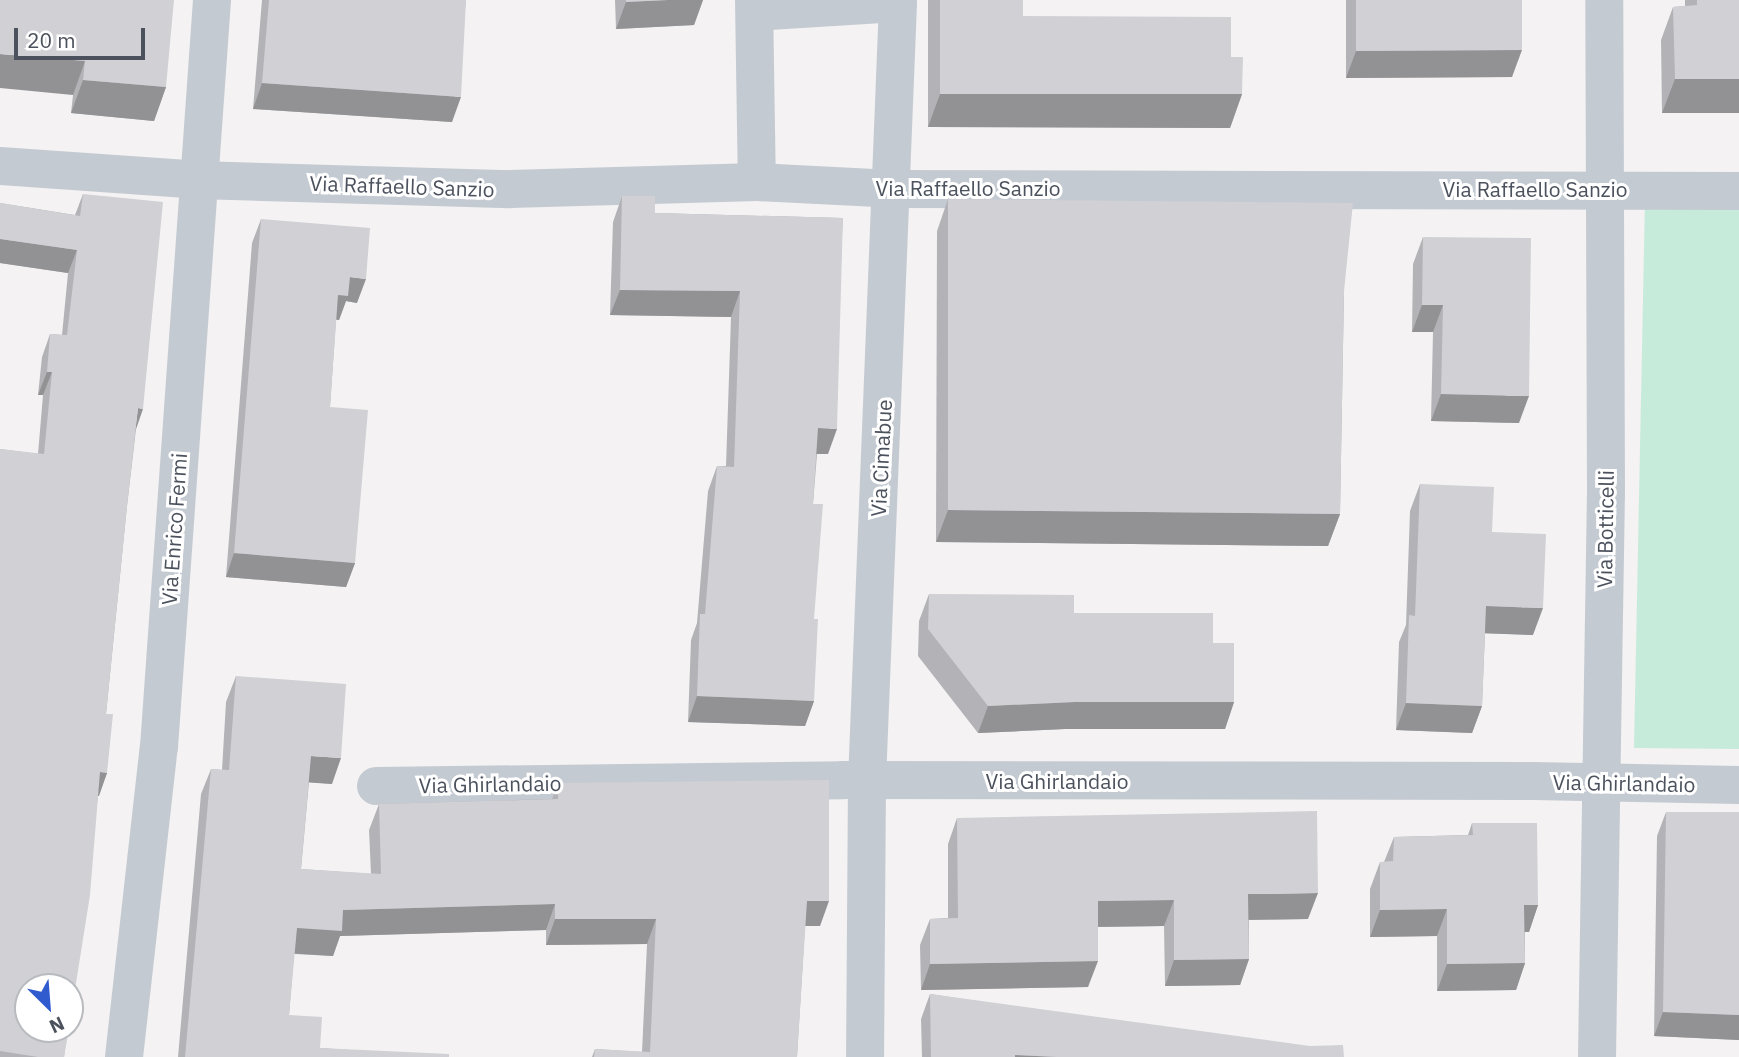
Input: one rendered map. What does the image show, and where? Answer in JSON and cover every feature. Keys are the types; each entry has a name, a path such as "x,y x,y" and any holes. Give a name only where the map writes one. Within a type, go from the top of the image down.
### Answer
{"street":[{"name":"Via Enrico Fermi","path":"124,1057 159,747 212,0"},
{"name":"Via Botticelli","path":"1597,1057 1606,493 1604,0"},
{"name":"Via Cimabue","path":"757,182 754,6 898,3 867,780 865,1057"},
{"name":"Via Raffaello Sanzio","path":"0,166 198,180 510,189 757,182 892,189 1739,191"},
{"name":"Via Ghirlandaio","path":"376,786 867,780 1601,782 1739,785"}],"green space":[{"path":"1645,199 1739,200 1739,749 1634,748"}],"building":[{"path":"0,0 174,0 166,87 83,80 85,61 0,54"},
{"path":"269,0 466,0 461,97 262,83"},
{"path":"626,0 668,0 626,2"},
{"path":"940,0 1023,0 1023,16 1231,17 1231,57 1243,57 1242,94 940,94"},
{"path":"1356,0 1522,0 1522,50 1356,51"},
{"path":"1697,0 1739,0 1739,79 1675,79 1673,7 1697,5"},
{"path":"83,194 163,202 143,409 138,408 106,714 113,714 107,773 100,772 90,895 78,973 14,973 14,1043 66,1043 64,1057 38,1057 0,1051 0,449 44,454 52,372 47,372 50,334 67,335 77,250 0,239 0,203 80,216"},
{"path":"622,196 655,196 655,213 843,218 837,429 818,428 813,504 823,504 814,619 818,619 814,701 697,696 700,614 705,614 717,466 734,467 740,291 620,290"},
{"path":"948,199 1353,203 1344,291 1340,514 948,510"},
{"path":"261,219 370,228 366,279 350,277 348,296 338,295 330,407 368,410 355,563 234,553"},
{"path":"1423,237 1531,238 1529,396 1441,394 1443,305 1422,305"},
{"path":"1420,484 1494,487 1492,532 1546,534 1543,608 1486,606 1482,706 1406,703 1409,615 1415,616"},
{"path":"929,594 1074,595 1074,613 1213,613 1213,643 1234,643 1234,702 1075,702 988,706 928,629"},
{"path":"236,676 346,684 341,758 311,756 301,869 381,874 379,804 558,799 558,783 829,780 829,901 807,901 797,1057 594,1057 595,1049 650,1052 656,919 555,919 555,904 343,910 342,931 297,928 289,1015 322,1017 320,1048 449,1054 449,1057 185,1057 211,769 229,770"},
{"path":"1317,811 1318,893 1248,894 1249,959 1174,960 1174,900 1098,901 1098,961 930,964 930,919 958,918 957,818"},
{"path":"1666,812 1739,812 1739,1015 1663,1012"},
{"path":"1472,823 1537,823 1538,905 1524,905 1525,963 1447,964 1447,909 1380,910 1380,862 1393,861 1394,837 1473,835"},
{"path":"930,994 1310,1046 1343,1045 1344,1057 931,1057"}]}
